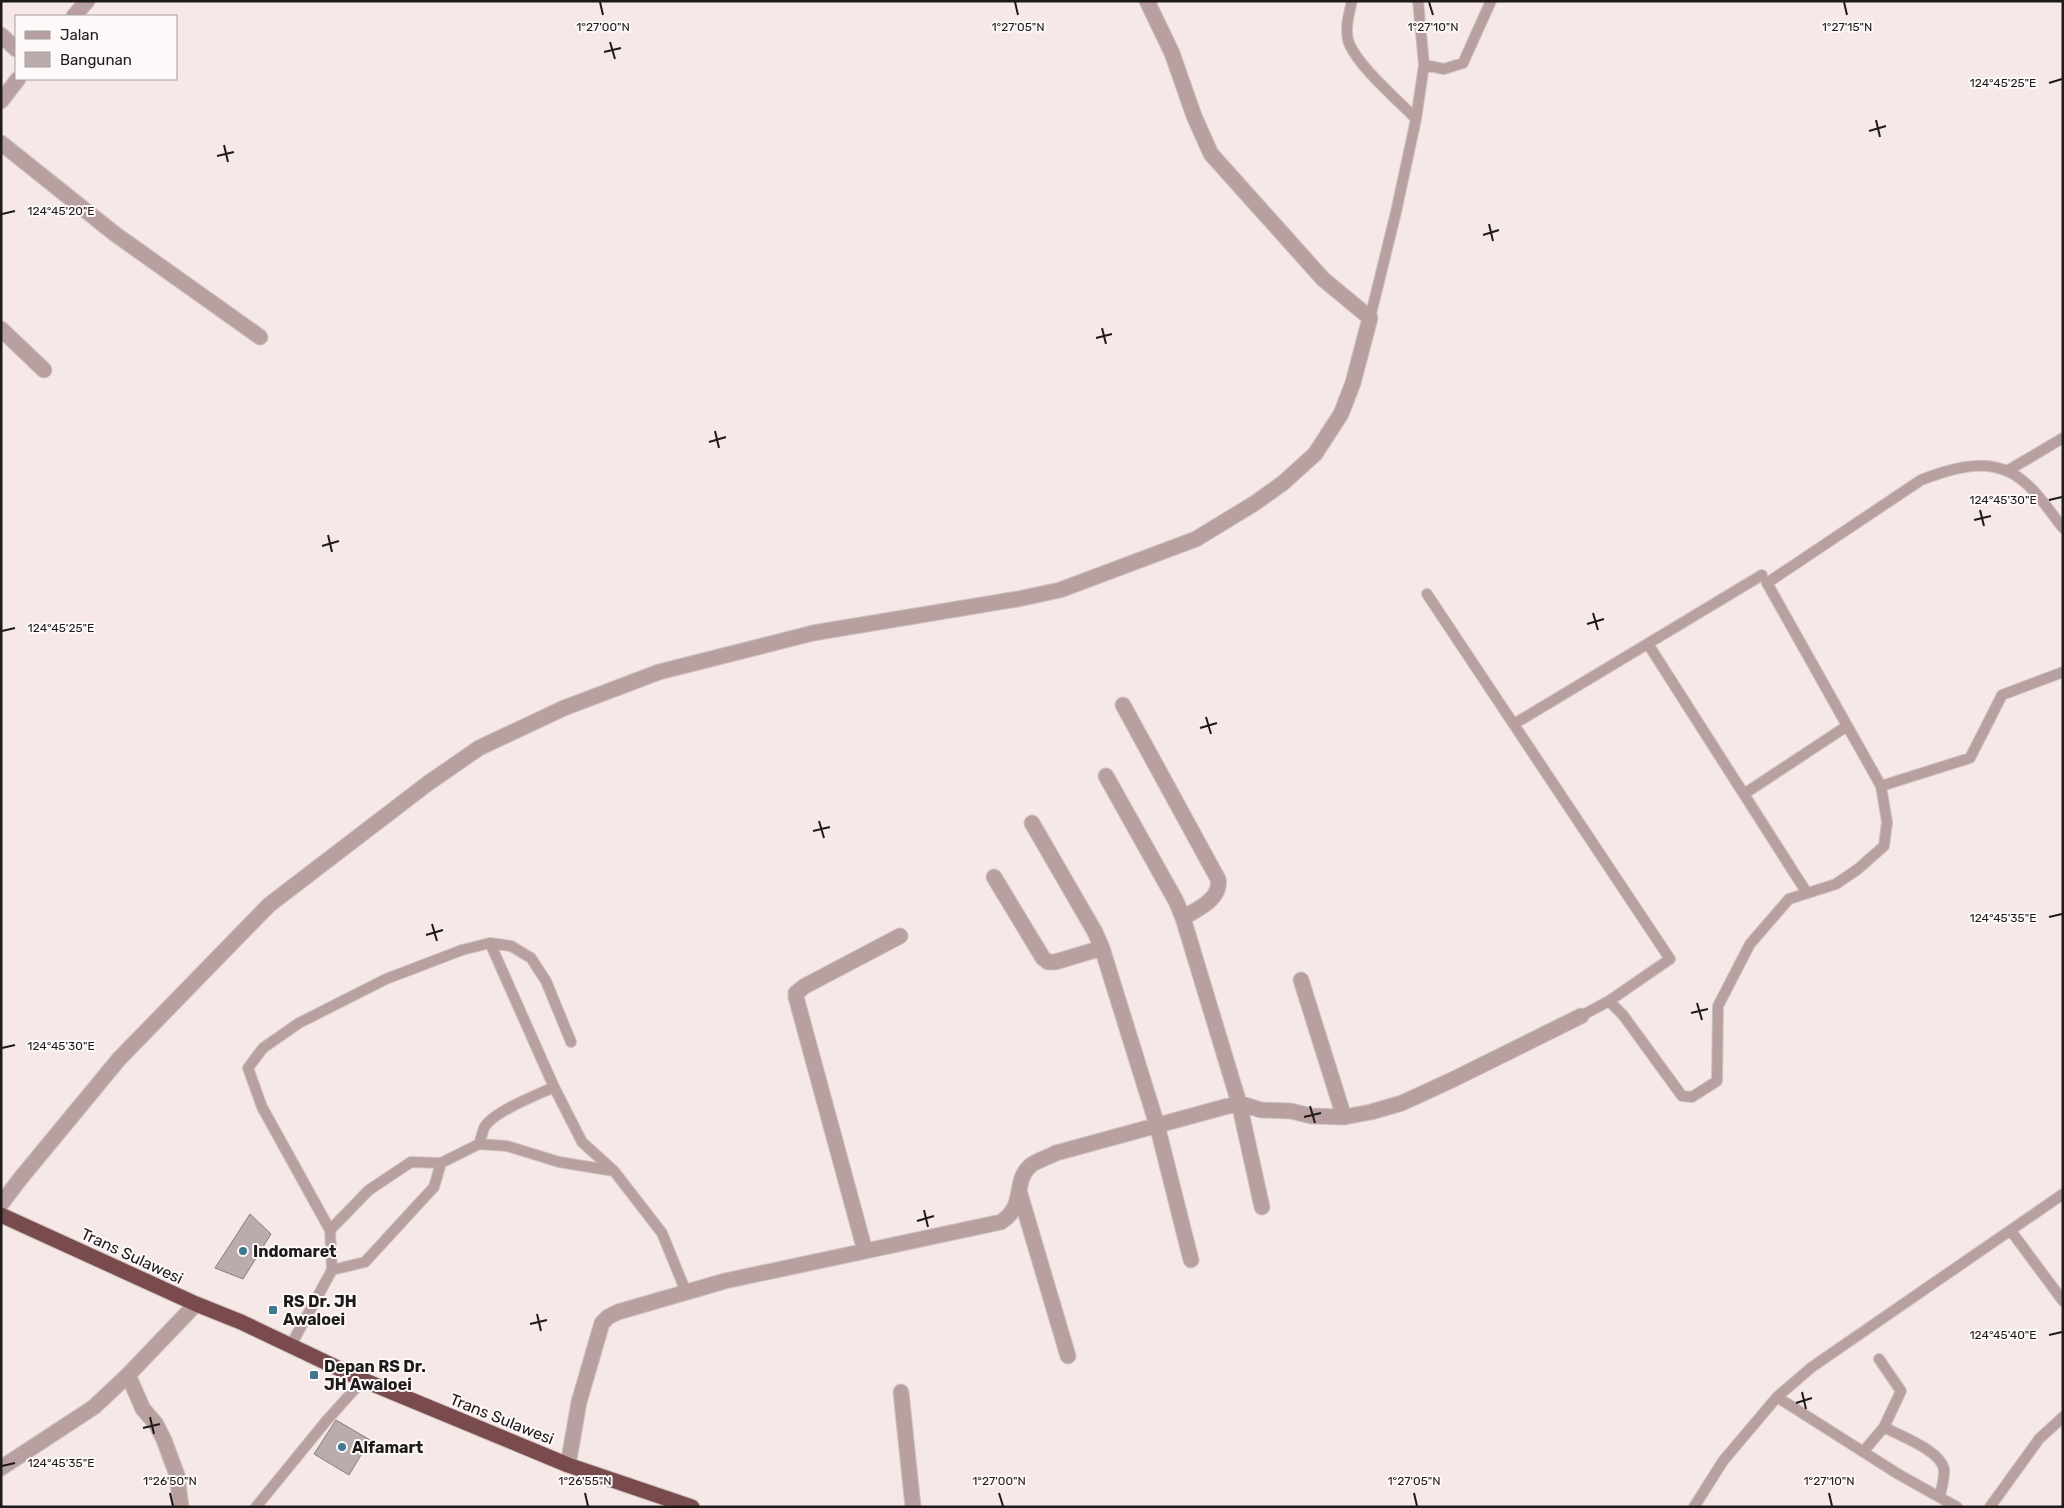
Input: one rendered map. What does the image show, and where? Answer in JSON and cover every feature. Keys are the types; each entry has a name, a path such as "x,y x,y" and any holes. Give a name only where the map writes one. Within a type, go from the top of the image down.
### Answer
{"highway":[{"name":"Trans Sulawesi","path":"1,1215 196,1304 241,1322 363,1380 568,1465 692,1507"}],"street":[{"path":"75,15 87,1"},
{"path":"1,1204 119,1059 269,905 412,796 479,748 564,708 659,672 813,633 1018,599 1060,590 1196,539 1256,503 1284,483 1314,454 1342,414 1353,383 1370,318 1323,279 1211,154 1172,54 1147,1"},
{"path":"1,35 15,48"},
{"path":"1,101 17,80"},
{"path":"1,143 115,234 260,337"},
{"path":"1,329 44,370"},
{"path":"1123,705 1218,880 1219,889 1211,900 1183,918"},
{"path":"1106,776 1183,918 1239,1103 1262,1207"},
{"path":"1032,823 1095,932 1102,948 1157,1125 1191,1260"},
{"path":"994,877 1043,958 1048,962 1055,962 1102,948"},
{"path":"865,1251 796,993 900,936"},
{"path":"1301,980 1344,1117"},
{"path":"568,1465 579,1402 602,1323 608,1317 618,1312 725,1281 1000,1222 1009,1217 1015,1209 1022,1180 1032,1164 1056,1153 1239,1103 1261,1110 1291,1112 1311,1116 1344,1117 1402,1103 1581,1016"},
{"path":"1019,1192 1068,1356"},
{"path":"1,1468 94,1407 128,1375 196,1304"},
{"path":"128,1375 143,1410 156,1424 164,1440 177,1475 181,1507"},
{"path":"901,1392 913,1507"}],"lane":[{"path":"1352,1 1347,23 1348,39 1356,55 1416,119"},
{"path":"1370,318 1416,119 1424,65 1418,1"},
{"path":"1424,65 1444,69 1463,64 1491,1"},
{"path":"2007,470 2063,438"},
{"path":"1609,1001 1623,1015 1682,1096 1692,1097 1717,1081 1718,1006 1750,944 1789,899 1836,884 1884,846 1888,822 1880,786 1767,584 1921,480 1945,470 1988,466 2007,470 2034,492 2063,528"},
{"path":"1514,724 1762,575"},
{"path":"1427,594 1670,959 1609,1001 1581,1016"},
{"path":"1648,644 1807,893"},
{"path":"1880,786 1970,758 2002,695 2063,672"},
{"path":"1744,794 1847,726"},
{"path":"490,943 554,1087 582,1142 614,1172 662,1233 686,1292"},
{"path":"290,1345 332,1270 330,1230 262,1107 248,1068 263,1048 299,1023 386,980 462,950 490,943 511,946 531,958 546,982 571,1042"},
{"path":"479,1144 484,1128 492,1119 517,1104 554,1087"},
{"path":"330,1230 368,1190 411,1162 441,1163 479,1144 507,1146 559,1162 614,1172"},
{"path":"332,1270 365,1262 434,1187 441,1163"},
{"path":"1694,1507 1723,1461 1777,1397 1812,1367 2063,1194"},
{"path":"2011,1231 2063,1301"},
{"path":"1864,1452 1884,1427 1901,1391 1879,1359"},
{"path":"256,1507 327,1420 363,1380"},
{"path":"1777,1397 1898,1474 1957,1507"},
{"path":"1990,1507 2039,1439 2063,1417"},
{"path":"1884,1427 1932,1452 1942,1464 1944,1472 1940,1497"}],"building":[{"name":"Indomaret","path":"250,1214 271,1234 243,1279 215,1268"},
{"name":"Alfamart","path":"336,1420 370,1440 349,1475 314,1454"}],"place":[{"name":"Indomaret","path":"243,1251"},
{"name":"RS Dr. JH Awaloei","path":"273,1310"},
{"name":"Depan RS Dr. JH Awaloei","path":"314,1375"},
{"name":"Alfamart","path":"342,1447"}]}
